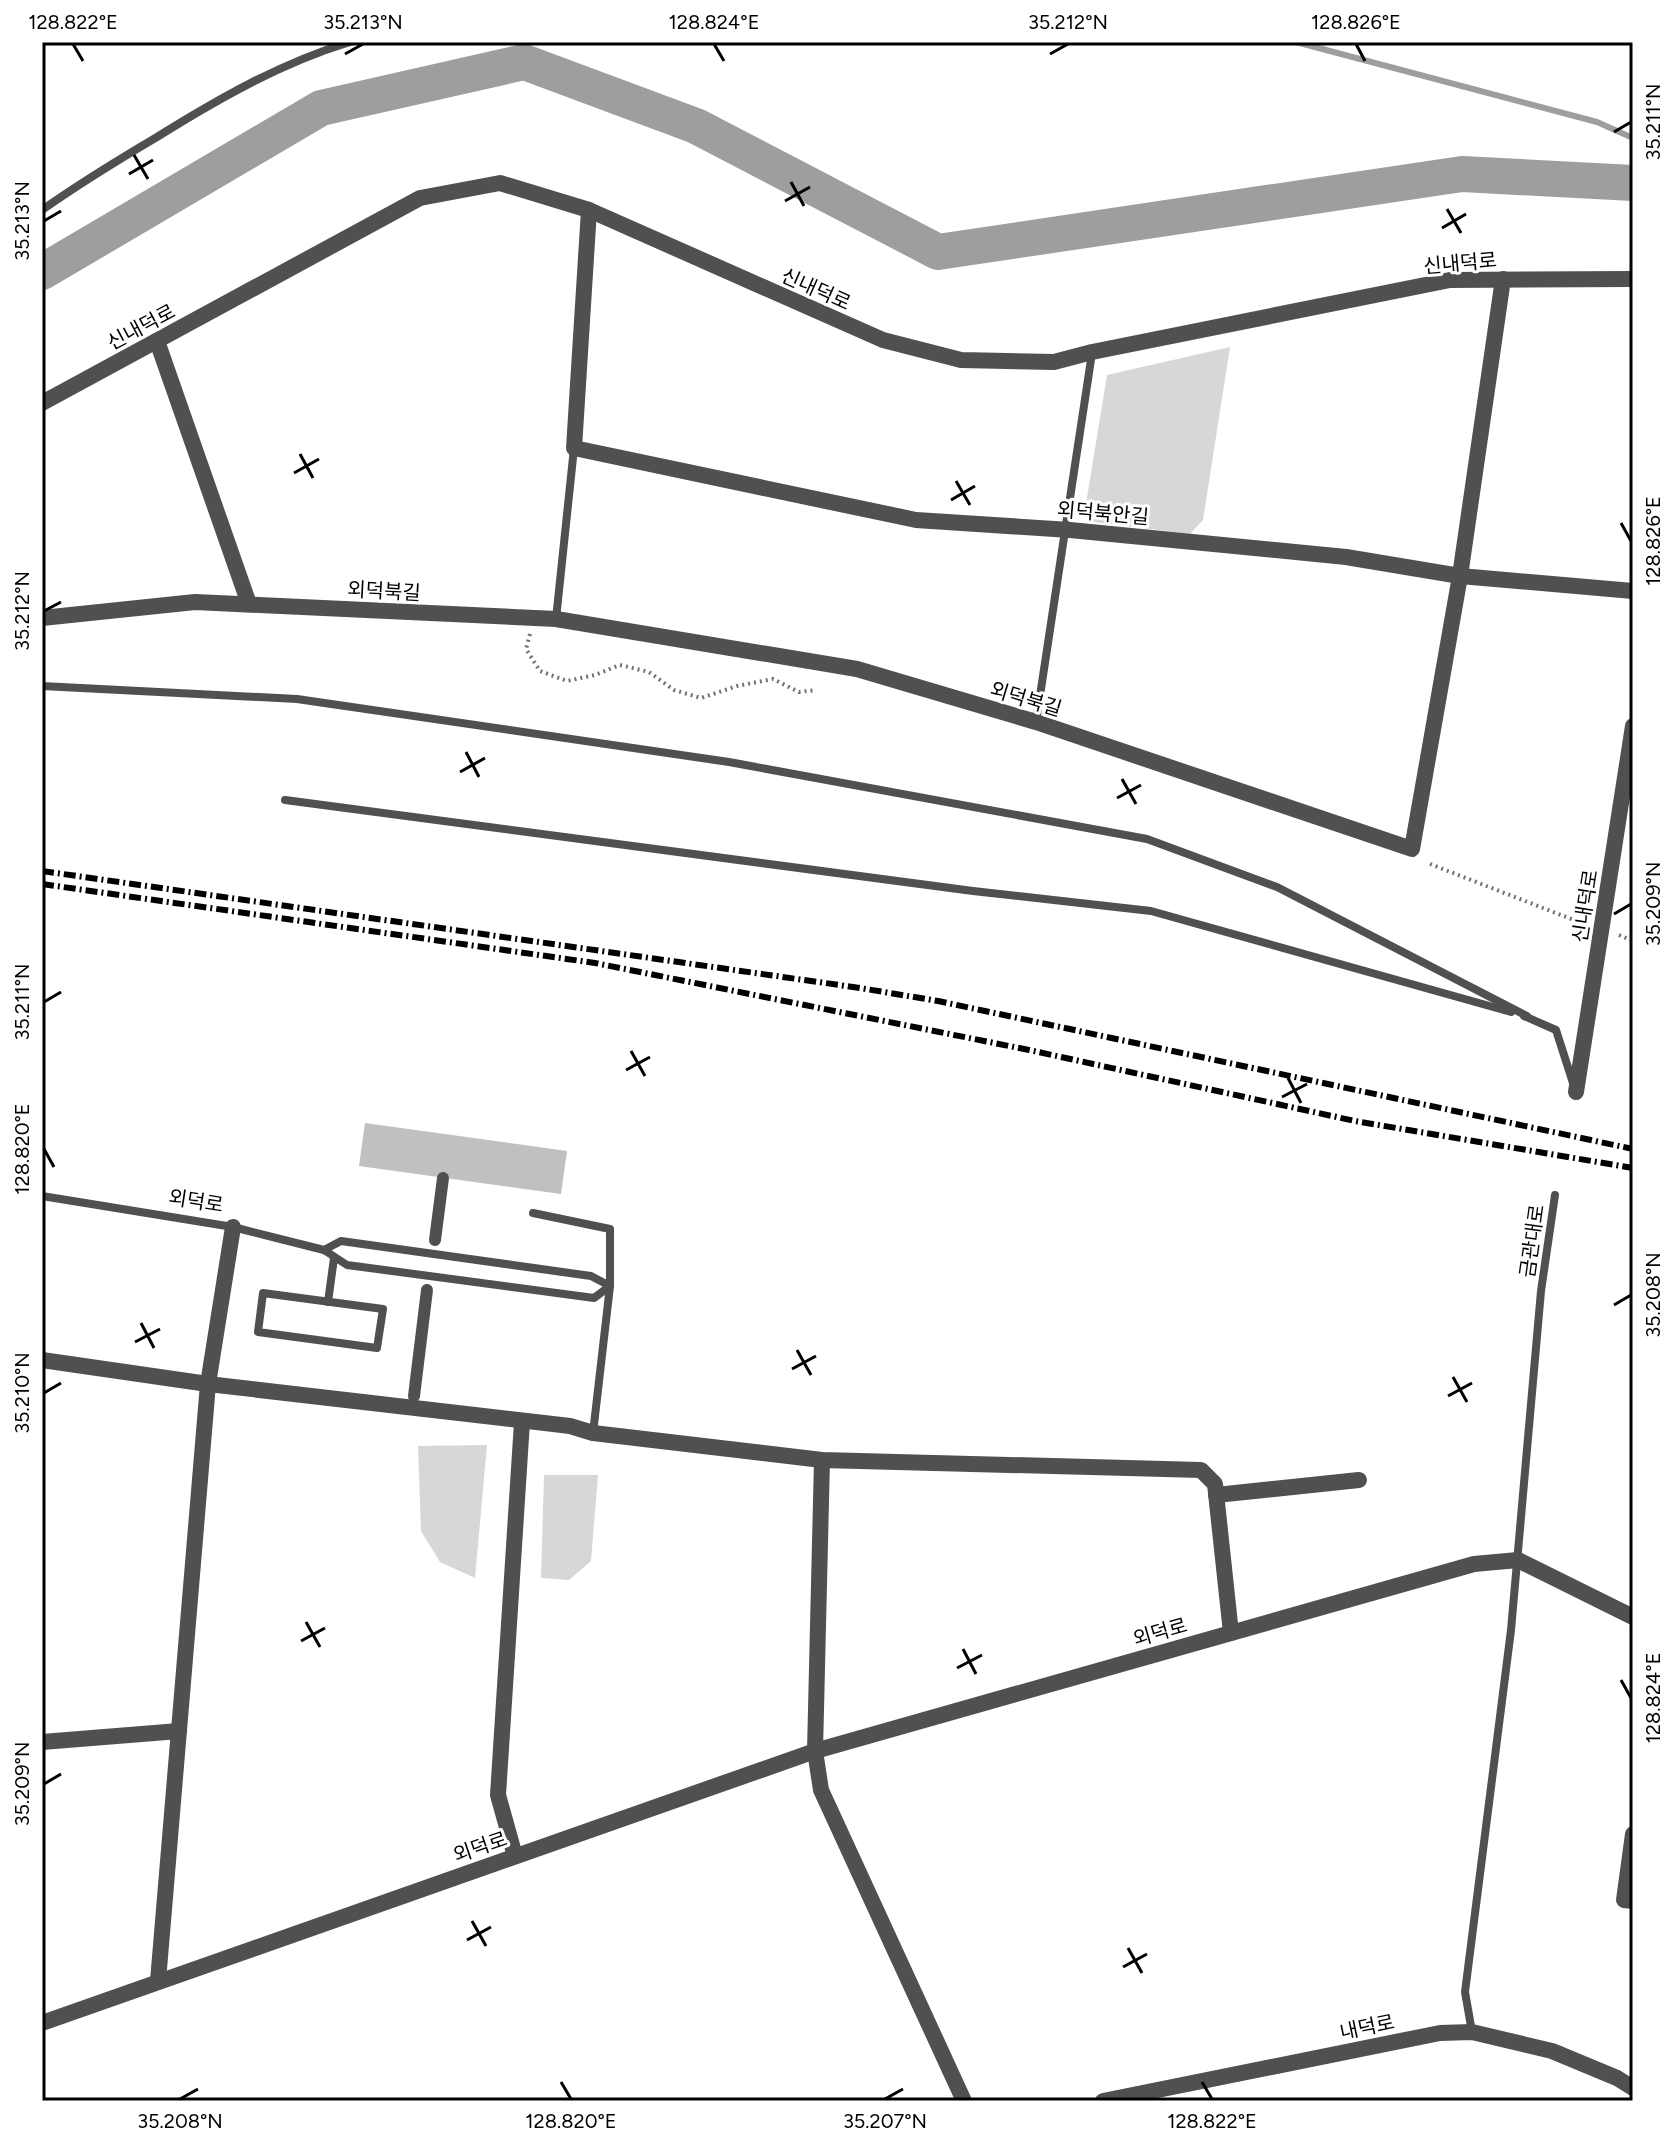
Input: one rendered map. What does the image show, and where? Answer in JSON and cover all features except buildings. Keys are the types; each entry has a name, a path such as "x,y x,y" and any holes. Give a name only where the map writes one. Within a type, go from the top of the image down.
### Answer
{"street":[{"name":"신내덕로","path":"42,403 420,198 500,183 589,210 883,340 961,360 1054,362 1450,280 1633,279"},
{"path":"574,448 589,210"},
{"name":"외덕북길","path":"42,618 195,602 556,619 857,669 1036,722 1412,849 1460,576 1503,279"},
{"path":"157,341 249,604"},
{"name":"외덕북안길","path":"574,448 916,520 1065,530 1346,557 1460,576 1633,591"},
{"name":"신내덕로","path":"1576,1092 1633,726"},
{"path":"435,1240 443,1178"},
{"name":"외덕로","path":"158,1981 208,1384 233,1227"},
{"path":"414,1396 427,1290"},
{"path":"42,1360 208,1384 570,1426 593,1433 822,1460 1201,1470 1215,1484 1231,1633"},
{"path":"515,1856 498,1795 522,1422"},
{"path":"822,1460 815,1751 821,1790 964,2101"},
{"path":"1216,1495 1359,1480"},
{"path":"1518,1560 1633,1617"},
{"name":"외덕로","path":"42,2023 815,1751 1474,1564 1518,1560"},
{"path":"42,1742 179,1731"},
{"path":"1628,1900 1633,1834"},
{"name":"내덕로","path":"1110,2101 1440,2033 1472,2032 1552,2051 1617,2078 1633,2088"}],"lane":[{"path":"42,210 77,185 227,94 318,52 350,42"},
{"path":"1036,722 1092,352"},
{"path":"556,619 574,448"},
{"path":"42,686 297,699 729,762 1147,839 1277,887 1556,1030 1576,1092"},
{"path":"285,800 973,891 1151,911 1527,1016"},
{"name":"금관대로","path":"1472,2032 1465,1992 1518,1560 1541,1291 1555,1195"},
{"name":"외덕로","path":"42,1196 233,1227"},
{"path":"533,1213 610,1229 610,1286 593,1433"},
{"path":"233,1227 324,1250 347,1265 594,1298 610,1286"},
{"path":"324,1250 341,1241 591,1276 610,1286"},
{"path":"328,1302 334,1258"},
{"path":"263,1293 328,1302 383,1309 377,1348 258,1332 263,1293"}],"path":[{"path":"530,634 526,649 540,671 567,681 620,665 649,672 674,690 701,698 737,686 773,679 799,692 816,690"},
{"path":"1430,864 1579,922"},
{"path":"1617,935 1633,941"}],"shaded area":[{"path":"1230,347 1203,520 1190,534 1094,522 1085,510 1107,375"},
{"path":"487,1445 475,1578 440,1562 421,1531 418,1446"},
{"path":"544,1475 598,1475 591,1561 569,1580 541,1578"}],"waterway":[{"path":"1296,42 1597,122 1633,138"},
{"path":"42,272 321,108 524,62 696,126 938,252 1462,174 1633,183"}],"railway":[{"path":"42,871 938,1001 1633,1149"},
{"path":"42,884 595,963 1029,1050 1355,1121 1633,1168"}]}
